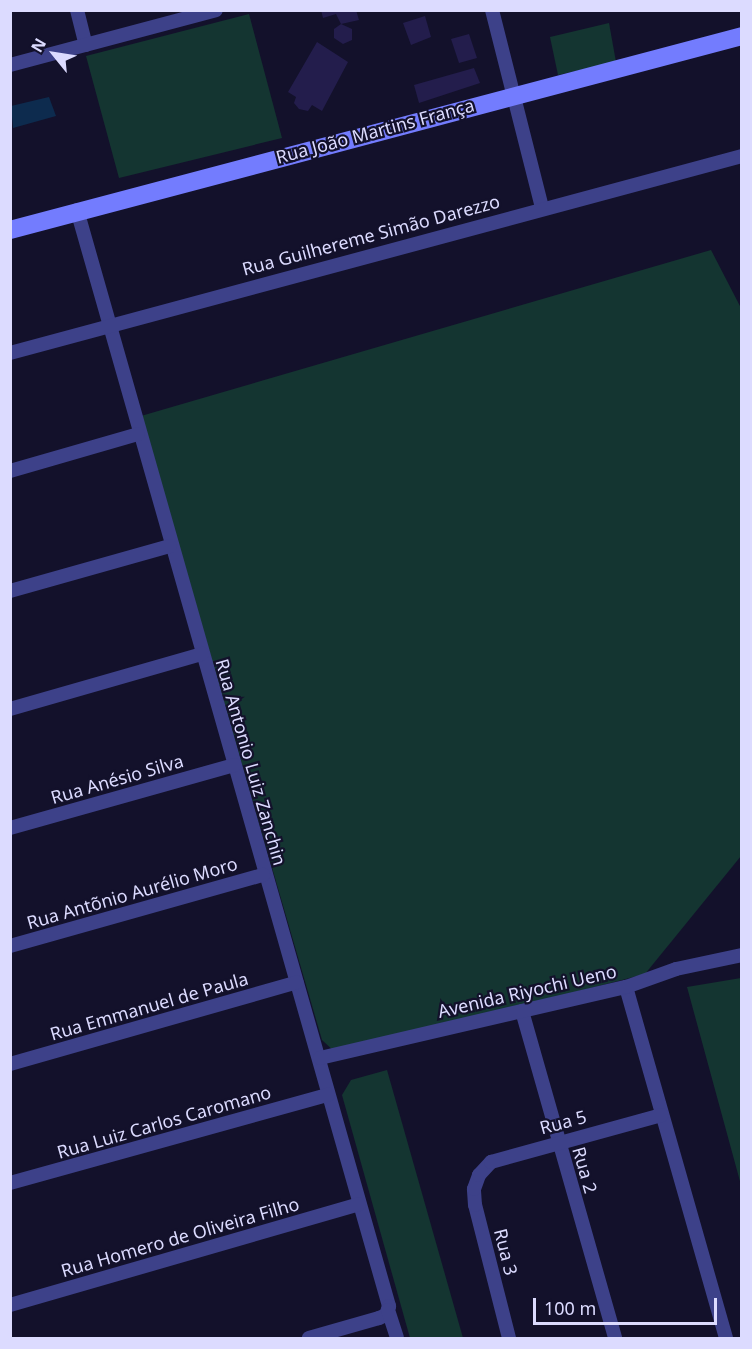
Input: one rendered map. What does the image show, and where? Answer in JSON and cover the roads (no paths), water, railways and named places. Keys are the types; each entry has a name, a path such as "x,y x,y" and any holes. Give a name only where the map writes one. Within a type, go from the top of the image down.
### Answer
{"main road":[{"name":"Rua João Martins França","path":"10,231 77,210 741,36"}],"street":[{"path":"77,10 86,45"},
{"path":"10,65 216,10"},
{"path":"492,10 542,207"},
{"name":"Rua Guilhereme Simão Darezzo","path":"10,353 542,207 741,156"},
{"name":"Rua Antonio Luiz Zanchin","path":"77,210 138,434 264,875 320,1058 328,1095 359,1204 384,1314 397,1338"},
{"path":"10,471 138,434"},
{"path":"10,591 170,546"},
{"path":"10,709 202,654"},
{"name":"Rua Anésio Silva","path":"10,828 234,765"},
{"name":"Rua Antõnio Aurélio Moro","path":"10,946 264,875"},
{"name":"Avenida Riyochi Ueno","path":"320,1058 626,987 676,969 741,955"},
{"name":"Rua Emmanuel de Paula","path":"10,1064 297,982"},
{"path":"626,987 726,1338"},
{"name":"Rua 2","path":"522,1011 615,1338"},
{"name":"Rua Luiz Carlos Caromano","path":"10,1183 328,1095"},
{"name":"Rua 5","path":"479,1175 491,1162 662,1115"},
{"name":"Rua 3","path":"479,1175 474,1189 475,1205 509,1338"},
{"name":"Rua Homero de Oliveira Filho","path":"10,1305 359,1204"},
{"path":"309,1338 384,1314"}],"water":[{"path":"49,97 56,116 13,128 11,106"}]}
